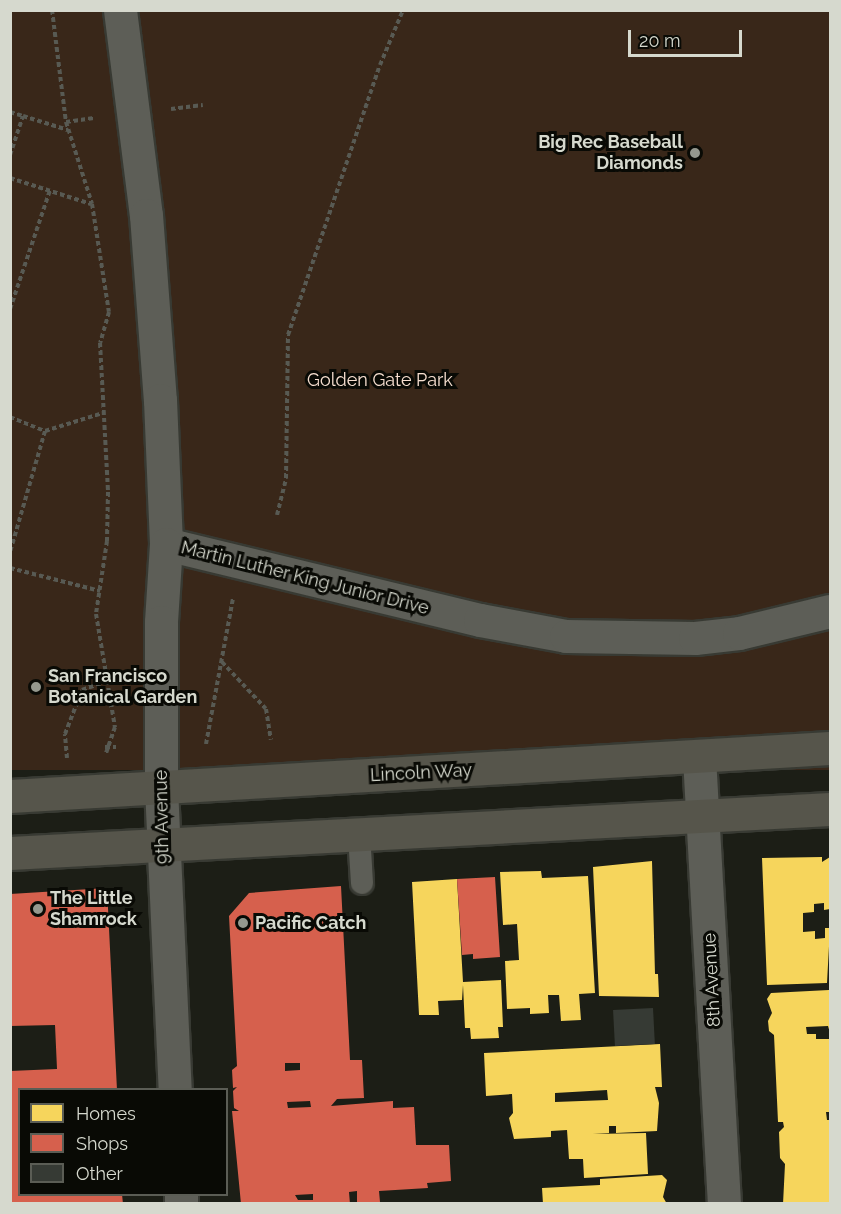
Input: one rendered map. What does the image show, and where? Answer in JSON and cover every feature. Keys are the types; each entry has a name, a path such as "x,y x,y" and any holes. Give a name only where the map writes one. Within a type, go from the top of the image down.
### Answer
{"main road":[{"name":"Lincoln Way","path":"10,795 831,748"},
{"path":"10,853 831,809"}],"street":[{"name":"Martin Luther King Junior Drive","path":"120,10 149,246 166,544 480,620 566,636 695,638 739,633 831,611"},
{"name":"9th Avenue","path":"166,544 161,622 161,787 175,1088"},
{"name":"8th Avenue","path":"699,757 724,1203"}],"lane":[{"path":"358,834 362,883"}],"path":[{"path":"52,10 66,122 92,204 109,312 100,343 108,492 96,614 115,727 105,747 116,747"},
{"path":"277,515 286,478 288,335 380,65 403,10"},
{"path":"171,109 203,105"},
{"path":"10,112 68,130"},
{"path":"10,155 23,116"},
{"path":"66,122 94,118"},
{"path":"10,178 92,204"},
{"path":"10,309 50,190"},
{"path":"10,417 45,431 103,413"},
{"path":"10,552 45,431"},
{"path":"10,568 100,591"},
{"path":"206,744 235,588"},
{"path":"222,661 266,709 271,740"},
{"path":"68,759 65,734 82,690 107,681"}],"green space":[{"name":"Golden Gate Park","path":"11,11 830,11 830,770 11,770"}],"building: Homes":[{"path":"822,857 822,862 830,857 830,909 824,910 824,903 814,904 814,912 803,913 803,932 815,931 815,939 825,938 825,928 830,928 827,983 767,985 762,858"},
{"path":"652,861 655,974 658,974 659,997 599,996 593,867"},
{"path":"541,871 542,878 588,876 595,993 579,994 581,1020 561,1021 559,995 548,995 549,1013 530,1014 530,1008 507,1009 505,961 519,960 517,924 503,925 500,872"},
{"path":"457,879 463,982 501,980 503,1027 498,1027 499,1038 471,1039 470,1028 465,1028 463,985 462,1000 438,1001 439,1015 419,1015 412,882"},
{"path":"829,990 830,1033 828,1026 806,1027 807,1034 816,1034 816,1039 830,1039 830,1112 826,1112 827,1120 830,1120 830,1204 783,1204 785,1164 780,1158 779,1132 784,1127 783,1122 778,1122 774,1035 769,1031 768,1021 772,1013 767,999 771,993"},
{"path":"660,1044 662,1087 655,1087 659,1103 657,1131 616,1133 616,1126 609,1126 609,1133 593,1134 646,1133 648,1174 584,1178 583,1159 569,1159 567,1130 551,1131 551,1137 514,1139 509,1118 513,1113 512,1094 486,1096 484,1053","holes":["607,1090 608,1100 555,1102 555,1093"]},
{"path":"662,1175 667,1180 663,1197 667,1204 543,1204 542,1188 600,1185 600,1179"}],"building: Shops":[{"path":"495,877 500,957 473,959 473,954 462,955 457,879"},
{"path":"341,886 350,1060 362,1060 364,1098 337,1099 331,1106 393,1101 393,1108 414,1107 416,1145 449,1145 451,1181 427,1183 428,1188 379,1191 380,1202 357,1203 357,1191 349,1192 350,1204 241,1204 232,1111 239,1111 234,1108 233,1091 237,1087 233,1088 232,1070 237,1066 229,916 249,893","holes":["285,1063 300,1063 300,1070 285,1071","310,1101 311,1107 288,1108 287,1102","313,1194 313,1200 298,1200 295,1195"]},
{"path":"107,888 117,1088 18,1088 18,1196 122,1196 123,1204 10,1204 10,1071 57,1069 55,1025 10,1026 10,894"}],"building: Other":[{"path":"653,1008 655,1044 615,1046 613,1010"}],"place":[{"name":"Big Rec Baseball Diamonds","path":"695,153"},
{"name":"San Francisco Botanical Garden","path":"36,687"},
{"name":"The Little Shamrock","path":"38,909"},
{"name":"Pacific Catch","path":"243,923"}]}
